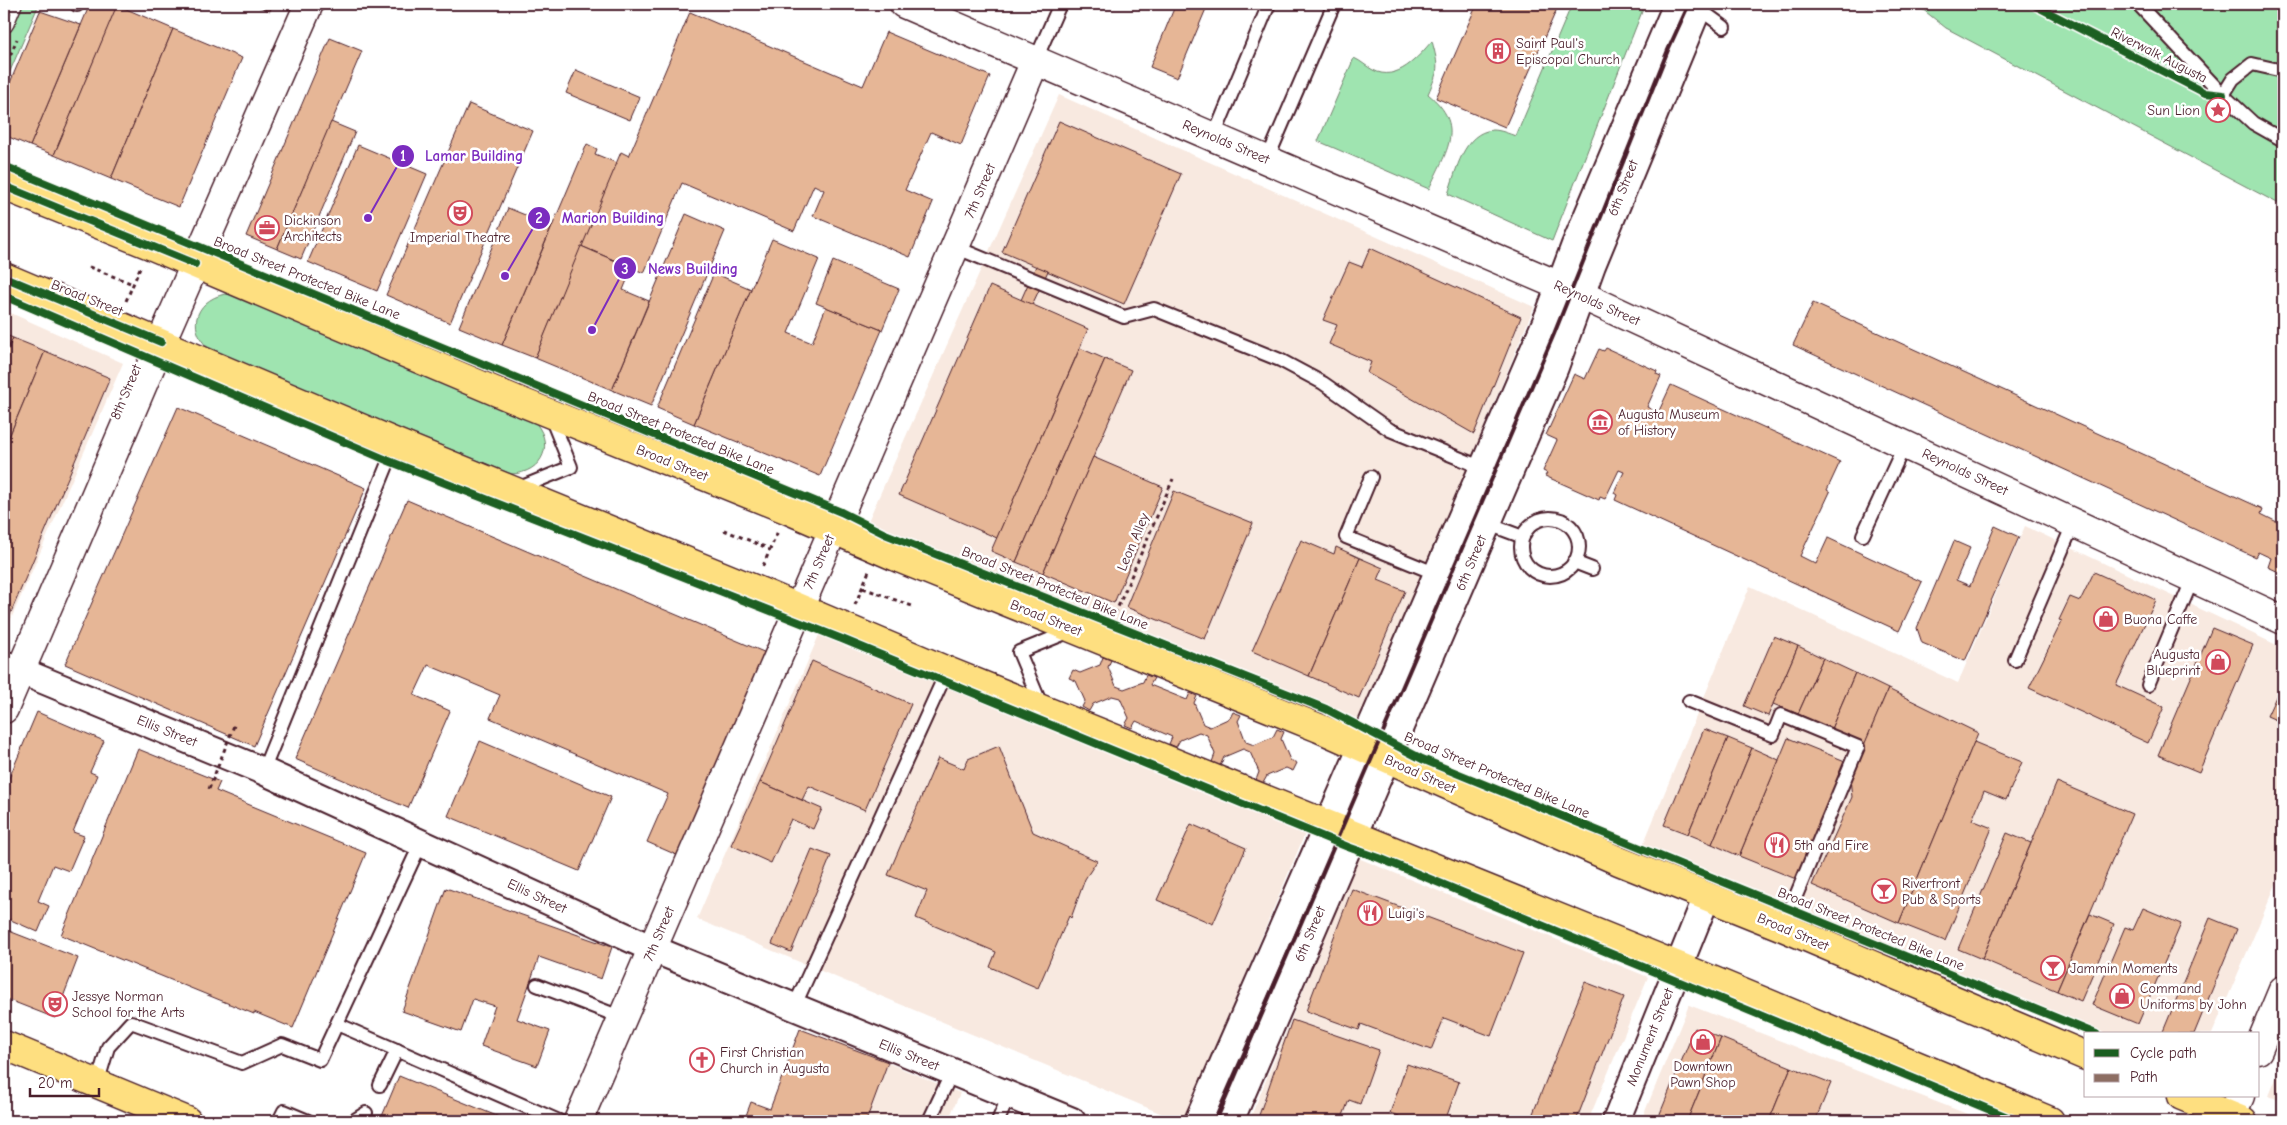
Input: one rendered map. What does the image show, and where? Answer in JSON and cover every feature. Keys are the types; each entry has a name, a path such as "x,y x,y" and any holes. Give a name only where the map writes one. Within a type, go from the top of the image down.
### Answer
{"main road":[{"name":"8th Street","path":"4,710 12,668 161,342 309,4"},
{"name":"Reynolds Street","path":"904,4 1036,59 1570,290 2283,620"},
{"name":"7th Street","path":"578,1121 1036,59"},
{"name":"Broad Street","path":"4,186 549,413 1361,747 1610,857 1784,928 2084,1055"},
{"name":"Broad Street","path":"4,277 396,443 515,490 947,671 1678,966 2033,1118"},
{"path":"2260,1045 2283,990"},
{"path":"4,1045 187,1121"},
{"path":"2188,1098 2236,1114"}],"street":[{"path":"4,23 12,4"},
{"name":"6th Street","path":"1230,1121 1555,367 1570,290 1688,5"},
{"name":"6th Street","path":"1198,1121 1548,316 1570,290"},
{"name":"Ellis Street","path":"12,668 263,771 653,949 1072,1121"},
{"name":"Monument Street","path":"1616,1121 1707,896"}],"lane":[{"name":"7th Street","path":"1036,59 1060,4"},
{"path":"1214,136 1269,4"},
{"path":"1267,160 1334,4"},
{"path":"2138,4 2223,95 2253,123 2283,140"},
{"path":"1688,5 1724,27"},
{"path":"2223,95 2233,79 2252,64 2283,71"},
{"path":"955,247 1124,317 1154,309 1280,360 1322,383 1390,430 1482,468"},
{"path":"515,490 571,467 549,413"},
{"path":"263,771 396,443"},
{"path":"1863,535 1905,444"},
{"path":"1371,477 1346,536 1437,574"},
{"path":"1542,519 1559,520 1574,530 1579,547 1574,562 1564,572 1555,575 1535,572 1522,556 1521,546 1527,529 1542,519"},
{"path":"2015,660 2074,522"},
{"path":"1488,524 1523,536"},
{"path":"1574,562 1592,569"},
{"path":"2148,685 2193,578"},
{"path":"1043,710 1019,652 1075,630"},
{"path":"794,1007 947,671"},
{"path":"1689,701 1773,735 1781,715 1858,747 1784,928"},
{"path":"97,1084 108,1047 131,1022 242,1063 282,1045 320,1060 420,843"},
{"path":"538,985 623,1018"},
{"path":"337,1024 559,1121"},
{"path":"380,1085 397,1050"},
{"path":"930,1121 952,1072"},
{"path":"998,1121 1009,1095"},
{"path":"279,1121 284,1111 308,1121"},
{"path":"353,1121 366,1113"}],"path":[{"path":"88,267 133,284"},
{"path":"126,302 140,267"},
{"path":"759,575 780,523"},
{"path":"724,530 770,549"},
{"path":"855,606 870,570"},
{"path":"862,588 912,606"},
{"path":"209,789 235,723"}],"shaded area":[{"path":"1059,95 1534,307 1362,721 868,521"},
{"path":"4,310 123,363 4,635"},
{"path":"2025,526 2283,648 2283,868 2213,1032 2102,1032 1643,845 1750,586 1958,683"},
{"path":"819,635 1307,829 1184,1121 1179,1121 697,919"},
{"path":"1358,858 1648,977 1588,1121 1249,1121"},
{"path":"1689,1005 1985,1121 1641,1121"},
{"path":"833,1040 960,1093 948,1121 798,1121"},
{"path":"2283,1061 2283,1102 2269,1096"}],"green space":[{"path":"4,4 39,4 4,85"},
{"path":"1572,4 1645,4 1552,241 1448,194 1462,154 1474,138 1483,132 1493,130 1516,136"},
{"path":"1916,4 2283,4 2283,206 1946,28"},
{"path":"1432,41 1437,68 1428,94 1440,106 1447,117 1450,139 1429,189 1318,141 1354,58 1373,70 1391,73 1407,66"},
{"path":"225,294 235,295 532,419 543,437 545,446 543,455 532,468 511,474 213,352 204,344 199,335 196,327 197,318 200,310 206,303"}],"building":[{"path":"90,4 118,4 54,155 30,146"},
{"path":"252,4 273,4 270,11"},
{"path":"1169,4 1208,4 1177,78 1150,67 1175,6"},
{"name":"Saint Paul's Episcopal Church","path":"1477,4 1559,4 1505,127 1436,98"},
{"path":"117,5 173,29 111,179 54,155"},
{"path":"40,11 81,25 30,146 4,135 4,97"},
{"path":"690,12 863,86 886,32 990,76 961,145 931,132 905,190 933,202 910,257 813,216 824,190 814,185 794,231 682,183 644,273 581,246 621,152 629,156"},
{"path":"173,29 242,58 179,207 111,179"},
{"path":"330,38 362,51 277,249 246,236"},
{"path":"576,70 640,97 630,120 566,93"},
{"name":"Imperial Theatre","path":"469,104 533,131 450,323 386,295"},
{"path":"1059,121 1181,174 1124,304 1002,252"},
{"path":"331,122 355,132 301,259 277,249"},
{"path":"587,144 597,149 595,154 617,163 535,358 502,345"},
{"path":"358,145 427,174 377,291 308,262"},
{"path":"508,208 552,226 502,345 459,327"},
{"path":"686,214 725,231 651,406 612,390"},
{"path":"772,239 819,259 788,333 812,343 826,307 882,330 820,476 694,424"},
{"path":"581,246 632,268 623,290 649,301 612,390 535,358"},
{"path":"1370,248 1521,317 1474,434 1367,373 1371,362 1329,344 1337,325 1323,320 1349,262 1362,267"},
{"path":"833,261 899,289 882,330 816,303"},
{"path":"1036,266 1048,271 1032,305 1021,300"},
{"path":"714,273 751,289 694,424 657,408"},
{"path":"990,286 1088,329 997,538 899,495"},
{"path":"1813,303 2263,509 2261,514 2283,525 2283,574 2268,567 2271,558 2258,552 2255,557 1793,345"},
{"path":"4,334 13,338 4,358"},
{"path":"13,338 45,351 4,449 4,358"},
{"path":"1080,348 1105,359 1016,562 991,551"},
{"path":"1606,348 1657,371 1656,374 1661,376 1647,407 1658,413 1671,385 1840,462 1827,490 1830,492 1800,556 1816,564 1828,538 1922,582 1899,631 1615,500 1617,495 1614,493 1624,472 1619,470 1605,499 1600,497 1599,500 1545,476 1547,473 1543,471 1557,440 1546,435 1574,374 1585,379 1599,349 1604,351"},
{"path":"45,351 110,378 4,629 4,449"},
{"path":"1105,359 1131,370 1043,573 1016,562"},
{"path":"178,407 366,488 254,746 65,664"},
{"path":"1093,457 1163,487 1114,603 1043,573"},
{"path":"1174,491 1253,523 1205,639 1126,607"},
{"path":"407,500 766,653 679,856 647,842 668,794 490,718 500,695 428,665 414,695 450,711 408,808 295,759"},
{"path":"1995,526 2019,537 1965,661 1922,643 1917,628 1954,541 1970,548 1956,580 1970,586"},
{"path":"1301,540 1334,554 1336,547 1360,558 1309,676 1252,651"},
{"path":"1360,558 1383,568 1378,580 1405,591 1359,698 1309,676"},
{"path":"2094,572 2156,600 2116,685 2164,707 2148,743 2029,688 2062,621 2059,620 2070,597 2080,601"},
{"path":"2212,628 2253,645 2199,772 2158,755"},
{"path":"1774,636 1798,646 1768,716 1744,706"},
{"path":"1798,646 1823,658 1798,714 1773,704"},
{"path":"1103,657 1111,660 1108,667 1116,686 1124,689 1143,682 1146,675 1154,678 1150,685 1187,700 1190,693 1197,696 1194,703 1203,724 1210,727 1230,718 1233,712 1241,715 1238,721 1246,742 1254,745 1273,737 1277,729 1284,732 1281,739 1290,760 1297,763 1293,771 1286,768 1267,776 1263,783 1256,780 1259,772 1250,752 1243,749 1224,757 1220,766 1212,762 1215,754 1207,735 1199,732 1180,740 1176,747 1169,744 1172,737 1136,721 1132,728 1125,725 1129,718 1120,698 1112,696 1093,704 1089,711 1082,707 1085,701 1076,681 1069,678 1073,670 1080,673 1100,665"},
{"path":"1823,658 1855,673 1831,729 1798,714"},
{"path":"812,661 911,704 865,810 809,786 802,800 760,782"},
{"path":"1855,673 1888,689 1865,744 1831,729"},
{"path":"2280,688 2283,689 2283,723 2267,716"},
{"path":"1888,689 1978,733 1899,923 1812,885 1852,797 1850,778"},
{"path":"37,712 104,741 90,772 97,775 73,832 84,836 69,871 53,865 38,901 49,906 38,932 4,917 4,790"},
{"path":"1704,729 1728,738 1688,834 1664,825"},
{"path":"1728,738 1752,748 1712,844 1688,834"},
{"path":"1788,738 1845,761 1796,879 1739,856"},
{"path":"480,741 611,797 579,871 448,816"},
{"path":"1974,742 2022,762 2006,800 1984,791 1972,820 1992,828 1945,941 1899,923"},
{"path":"999,746 1033,832 1097,861 1085,879 1071,918 1069,916 1038,988 990,967 996,952 916,918 927,891 888,875 938,758 964,769 968,759"},
{"path":"1752,748 1779,760 1739,856 1712,844"},
{"path":"138,749 220,782 216,791 366,853 293,1028 254,1012 254,1014 61,935"},
{"path":"760,782 822,809 813,829 791,819 771,863 731,845"},
{"path":"2057,782 2132,814 2057,991 1982,959"},
{"path":"1191,824 1246,848 1213,924 1157,900"},
{"path":"2007,833 2031,843 1982,959 1958,949"},
{"path":"812,849 831,856 791,952 772,944"},
{"path":"446,888 612,947 601,979 539,957 517,1019 550,1031 537,1066 481,1046 495,1006 473,999 461,1032 402,1011"},
{"path":"1352,889 1523,953 1491,1036 1444,1018 1431,1050 1361,1024 1359,1030 1306,1011"},
{"path":"2143,908 2181,924 2138,1024 2092,1005 2125,927 2133,930"},
{"path":"2090,914 2114,924 2081,1001 2057,991"},
{"path":"2210,918 2237,929 2195,1032 2163,1032"},
{"path":"4,929 78,958 55,1018 4,998"},
{"path":"1585,982 1624,997 1576,1121 1530,1121"},
{"path":"1292,1020 1379,1050 1360,1104 1349,1100 1341,1121 1257,1121"},
{"path":"1695,1028 1721,1038 1687,1121 1657,1121"},
{"path":"800,1029 888,1062 866,1121 744,1121 751,1102 770,1109"},
{"path":"1721,1038 1791,1067 1769,1121 1687,1121"},
{"path":"1407,1064 1459,1082 1445,1121 1397,1121 1399,1116 1390,1113"},
{"path":"1791,1067 1831,1083 1815,1121 1769,1121"},
{"path":"399,1076 509,1121 380,1121"}],"railway":[{"path":"1216,1121 1554,334 1668,50 1689,4"}],"marked path":[{"path":"4,23 12,4"}],"cycle path":[{"name":"Riverwalk Augusta","path":"2032,4 2205,93 2223,95"},
{"name":"Broad Street Protected Bike Lane","path":"4,166 841,512 885,534 1326,709 1422,759 2091,1032"},
{"path":"4,186 195,264"},
{"path":"4,277 161,342"},
{"path":"4,296 389,461 842,639 2017,1121"}],"place":[{"name":"Saint Paul's Episcopal Church","path":"1498,51"},
{"name":"Sun Lion","path":"2218,110"},
{"name":"Imperial Theatre","path":"460,213"},
{"name":"Lamar Building","path":"368,218"},
{"name":"Dickinson Architects","path":"267,228"},
{"name":"Marion Building","path":"505,276"},
{"name":"News Building","path":"592,330"},
{"name":"Augusta Museum of History","path":"1600,422"},
{"name":"Buona Caffe","path":"2106,619"},
{"name":"Augusta Blueprint","path":"2218,662"},
{"name":"5th and Fire","path":"1777,845"},
{"name":"Riverfront Pub & Sports","path":"1884,891"},
{"name":"Luigi's","path":"1370,913"},
{"name":"Jammin Moments","path":"2053,968"},
{"name":"Command Uniforms by John","path":"2122,996"},
{"name":"Jessye Norman School for the Arts","path":"55,1004"},
{"name":"Downtown Pawn Shop","path":"1703,1042"},
{"name":"First Christian Church in Augusta","path":"702,1060"}]}
